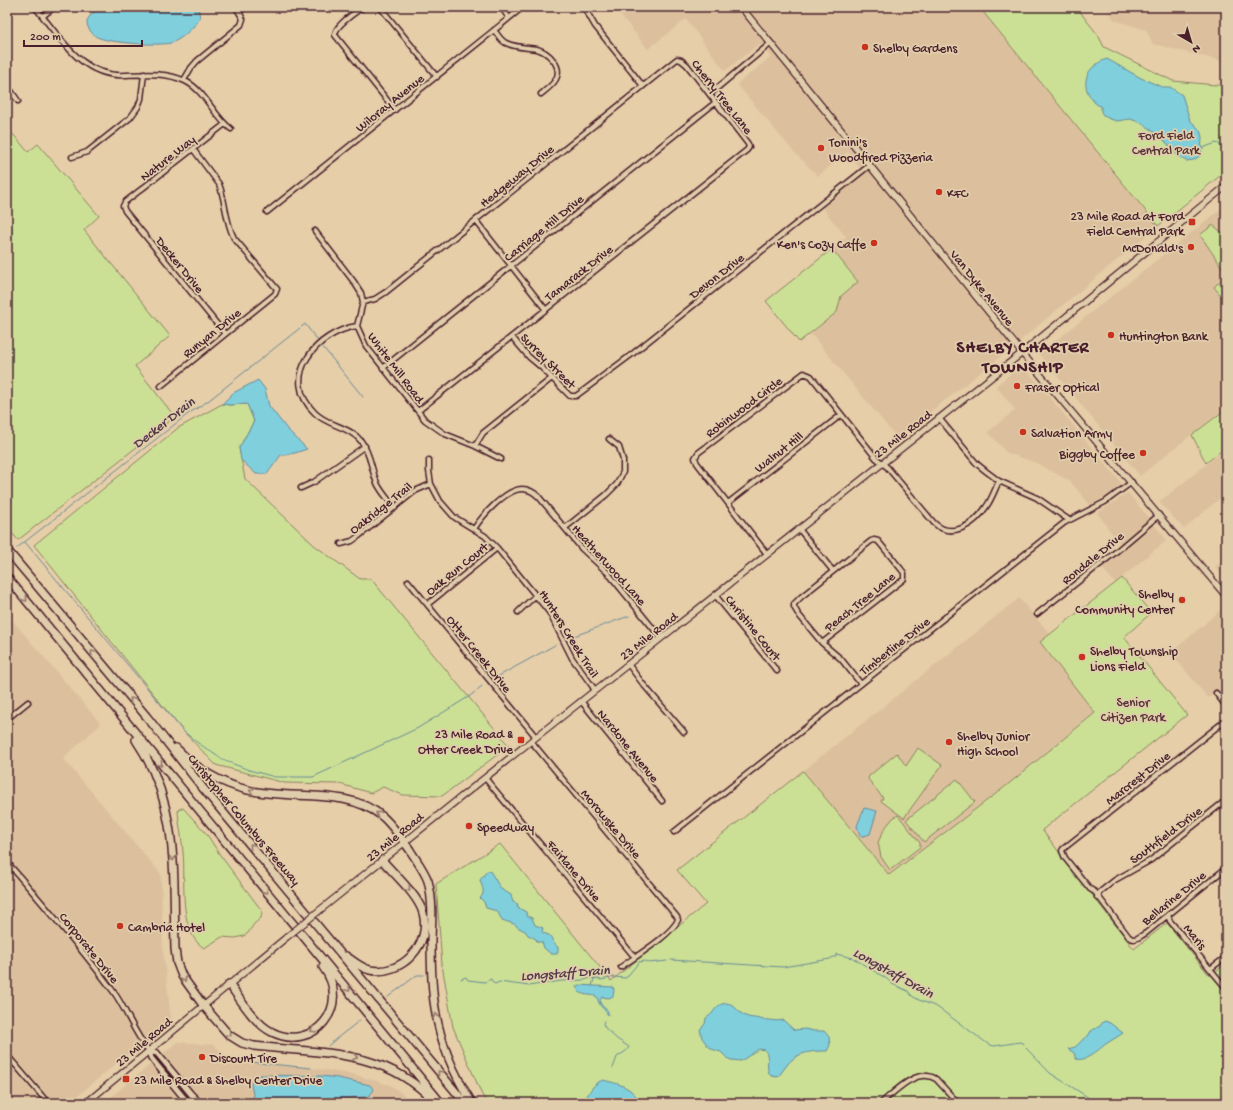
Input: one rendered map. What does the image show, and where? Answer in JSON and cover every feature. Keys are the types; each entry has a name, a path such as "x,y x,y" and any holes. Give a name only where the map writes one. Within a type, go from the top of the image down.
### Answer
{"highway":[{"name":"Christopher Columbus Freeway","path":"7,550 465,1103"},
{"path":"7,577 441,1103"},
{"path":"109,701 141,747 165,804 169,819 173,851 175,942 177,964 185,982 203,1005 225,1031 242,1043 254,1046 351,1056 371,1061 394,1070 407,1078 424,1090 436,1103"},
{"path":"147,718 180,753 215,778 256,792 352,801 370,808 384,818 404,842 425,874 432,905 431,974 441,1039 454,1072 472,1103"},
{"path":"330,939 342,953 357,964 369,970 382,971 399,966 411,957 421,944 425,925 423,912 414,897 382,860"},
{"path":"229,984 262,1026 272,1033 285,1037 292,1037 304,1035 313,1031 325,1021 331,1012 334,1002 334,991 332,980 328,972 312,951 305,938"}],"main road":[{"name":"Van Dyke Avenue","path":"742,7 926,232 1022,353 1132,482 1226,596"},
{"name":"23 Mile Road","path":"86,1103 203,1005 404,842 1022,353 1226,186"}],"street":[{"path":"35,7 75,56 93,69 112,75 144,74 169,76 184,80 197,89 225,124 231,129"},
{"path":"43,16 54,7"},
{"path":"184,80 197,61 241,25 243,19 236,7"},
{"path":"239,12 246,7"},
{"path":"362,7 339,26 335,34 337,39 395,110"},
{"path":"380,7 437,77"},
{"path":"501,7 509,18"},
{"name":"Wiloray Avenue","path":"267,212 523,7"},
{"path":"584,7 595,26 643,86"},
{"path":"494,30 507,44 537,49 554,62 558,69 556,78 541,94"},
{"path":"710,94 771,43"},
{"name":"Hedgeway Drive","path":"363,302 375,299 383,294 674,61 679,59"},
{"name":"Cherry Tree Lane","path":"679,59 687,65 749,147"},
{"path":"72,157 87,152 130,118 138,107 141,99 144,74"},
{"path":"7,85 18,102"},
{"name":"Carriage Hill Drive","path":"383,368 716,102"},
{"name":"Nature Way","path":"123,206 125,202 225,124"},
{"name":"Tamarack Drive","path":"418,411 749,147"},
{"name":"Runyan Drive","path":"161,386 275,294 277,289 234,238 219,184 193,149"},
{"name":"Devon Drive","path":"572,397 580,393 631,355 870,165"},
{"name":"Decker Drive","path":"123,206 125,211 225,334"},
{"path":"476,221 546,310"},
{"path":"315,231 359,290 363,302"},
{"name":"White Mill Road","path":"363,302 357,326 366,346 425,420 439,431 501,459"},
{"path":"357,326 340,330 314,349 306,359 302,368 301,387 305,399 316,414 324,420 353,433 365,446 371,460 377,483 395,508"},
{"name":"Surrey Street","path":"512,337 529,357 572,397"},
{"name":"Robinwood Circle","path":"728,503 697,463 695,458 698,453 802,374 806,373 811,376 841,416"},
{"path":"475,446 484,433 552,378"},
{"path":"841,416 876,458 888,467 934,523 947,531 959,530 978,517 990,501 999,481"},
{"name":"Walnut Hill","path":"728,503 841,416"},
{"path":"939,418 977,464 999,481 1037,498 1069,520"},
{"path":"565,528 606,495 617,484 623,472 619,447 609,439"},
{"path":"301,488 314,482 365,446"},
{"name":"Hunters Creek Trail","path":"429,460 431,484 440,501 457,519 488,538 536,595 554,621 572,658 595,690"},
{"name":"Timberline Drive","path":"674,832 1069,520 1105,502 1132,482"},
{"name":"Oakridge Trail","path":"341,544 352,541 415,491 431,484"},
{"name":"Heatherwood Lane","path":"474,529 486,513 510,493 524,489 536,493 586,553 608,573 661,638"},
{"path":"728,503 767,554"},
{"name":"Rondale Drive","path":"1037,614 1112,555 1159,515"},
{"path":"799,528 833,571 801,597 794,604 794,607 822,643 841,659 862,684"},
{"name":"Peach Tree Lane","path":"822,643 901,583 905,577 901,569 880,542 876,540 871,542 833,571"},
{"name":"Oak Run Court","path":"428,604 497,548"},
{"name":"Otter Creek Drive","path":"408,581 536,737"},
{"path":"518,612 536,595"},
{"name":"Christine Court","path":"715,595 777,671"},
{"path":"628,664 684,732"},
{"path":"1216,693 1226,706"},
{"name":"Nardone Avenue","path":"581,701 662,801"},
{"path":"7,718 28,702"},
{"name":"Marcrest Drive","path":"1097,896 1065,858 1062,851 1063,849 1226,720"},
{"name":"Morowske Drive","path":"531,741 677,917 678,920 674,927 642,953 636,956"},
{"name":"Fairlane Drive","path":"485,778 627,948 636,956"},
{"name":"Southfield Drive","path":"1097,896 1115,880 1151,860 1226,800"},
{"name":"Corporate Drive","path":"7,862 103,978 120,1002 140,1040 149,1050"},
{"name":"Bellarine Drive","path":"1097,896 1128,937 1135,939 1146,933 1226,868"},
{"name":"Maris","path":"1168,915 1170,921 1226,988"},
{"path":"621,967 636,956"},
{"path":"1210,969 1226,957"},
{"path":"149,1050 157,1054 200,1103"},
{"path":"149,1050 151,1058 188,1103"},
{"path":"7,1055 48,1103"},
{"path":"163,1073 167,1070 172,1071"},
{"path":"881,1103 910,1080 924,1076 936,1079 958,1103"}],"shaded area":[{"path":"614,7 979,7 1158,226 1009,350 897,438 811,334 837,312 841,296 858,282 832,249 846,237 820,205 862,171 848,152 818,176 793,151 737,84 771,57 759,44 725,71 686,19 648,49"},
{"path":"1107,7 1226,7 1226,62 1153,44 1146,30 1114,20"},
{"path":"1226,205 1226,277 1214,287 1226,302 1226,407 1140,476 1039,354"},
{"path":"1022,364 1122,484 1102,499 1090,505 1070,481 1034,462 1007,453 988,432 1015,410 996,386"},
{"path":"1226,449 1226,493 1184,529 1159,502"},
{"path":"1128,493 1167,540 1115,583 1098,563 1120,544 1097,513"},
{"path":"1226,558 1226,580 1215,567"},
{"name":"Shelby Junior High School","path":"1019,598 1050,634 1040,642 1095,713 1006,786 889,875 803,771"},
{"path":"1224,607 1226,609 1226,699 1219,690 1208,698 1171,653"},
{"path":"7,614 101,724 63,758 161,874 163,950 171,1018 69,1103 7,1103"},
{"path":"177,1042 215,1045 229,1060 311,1068 352,1074 390,1085 415,1103 104,1103"}],"green space":[{"name":"Ford Field Central Park","path":"979,7 1078,7 1098,35 1104,47 1173,81 1226,86 1226,171 1158,226"},
{"path":"7,127 28,152 38,144 99,216 84,230 170,336 135,366 175,417 18,540 7,527"},
{"path":"1213,225 1226,236 1226,273 1200,235"},
{"path":"832,249 858,282 841,296 837,312 799,342 766,301"},
{"path":"1226,275 1226,302 1214,287"},
{"path":"222,404 247,404 254,421 239,448 245,479 314,545 360,579 371,579 509,746 442,796 403,795 383,787 371,793 340,784 285,783 216,765 183,731 34,545 178,428"},
{"path":"1226,409 1226,447 1206,463 1192,435"},
{"name":"Senior Citizen Park","path":"1122,578 1151,613 1124,637 1187,715 1042,830 1134,949 1167,923 1210,976 1226,963 1226,1103 488,1103 482,1095 453,1027 442,965 436,884 500,844 611,981 706,904 677,870 803,771 889,875 1006,786 1095,713 1040,642"},
{"path":"918,748 942,765 904,818 881,801 883,798 868,779 869,776 897,753 906,766"},
{"path":"957,779 975,802 924,842 906,820"},
{"path":"183,808 206,833 220,855 262,911 261,918 244,936 235,938 222,937 204,948 195,940 190,930 184,904 184,863 178,812 179,809"},
{"path":"898,815 920,843 920,847 890,870 881,857 878,842 885,828 893,818"}],"water":[{"path":"101,7 198,7 200,17 188,32 171,43 156,44 112,41 97,37 92,33 87,25 88,18"},
{"path":"1107,59 1141,78 1162,87 1170,87 1182,95 1190,120 1200,130 1202,137 1201,155 1194,160 1186,161 1178,156 1164,140 1142,123 1130,119 1117,121 1104,116 1101,112 1101,106 1094,102 1088,92 1086,80 1091,69 1095,65"},
{"path":"7,219 10,221 12,233 7,249"},
{"path":"258,380 265,389 269,406 287,429 307,449 281,455 267,474 256,474 241,460 239,448 254,421 247,404 222,404 233,393"},
{"path":"864,808 877,811 870,834 860,836 857,826"},
{"path":"487,871 490,871 501,889 511,895 513,902 518,904 517,907 526,912 527,916 532,918 535,925 543,928 542,932 550,936 558,947 557,954 551,954 544,948 542,942 537,942 536,939 528,935 525,931 514,924 502,920 497,911 486,908 484,902 480,898 483,892 480,880"},
{"path":"576,986 613,987 613,996 609,998 602,997 600,1002 608,1011 608,1015 600,1006 597,997 582,994"},
{"path":"725,1003 731,1004 741,1013 749,1017 763,1020 783,1020 794,1030 805,1029 824,1031 829,1037 830,1045 827,1051 815,1051 795,1057 778,1077 771,1076 769,1073 767,1053 765,1050 759,1049 741,1061 731,1060 721,1052 708,1046 702,1038 700,1029 705,1024 706,1018 712,1014 718,1006"},
{"path":"1105,1021 1123,1033 1089,1057 1076,1059 1074,1053 1068,1049 1077,1046 1084,1038 1088,1036 1091,1031"},
{"path":"260,1075 322,1076 338,1078 370,1085 374,1090 369,1096 364,1097 290,1103 255,1103 251,1085 252,1080"},
{"path":"603,1080 629,1089 637,1097 640,1103 582,1103 593,1087"}],"waterway":[{"path":"1200,149 1216,143 1219,144 1226,154"},
{"name":"Decker Drain","path":"17,548 188,414 208,401 305,324 318,341"},
{"name":"Decker Drain","path":"322,346 363,397"},
{"path":"25,542 183,731 223,760 249,770 275,777 313,777 418,728 470,696 482,686"},
{"path":"574,636 629,616"},
{"path":"497,677 555,645"},
{"name":"Longstaff Drain","path":"671,960 783,967 830,959 836,957 836,954 853,958 887,979 892,984 908,991 912,996 937,1007 988,1044 994,1046 1020,1042 1024,1044"},
{"name":"Longstaff Drain","path":"461,979 466,977 468,980 485,982 491,979 495,984 499,982 529,986 561,981 585,980 590,978 601,980 614,977 626,978 639,962 645,961 649,963 667,961"},
{"name":"Longstaff Drain","path":"388,997 417,975 424,975"},
{"path":"592,986 594,979"},
{"name":"Longstaff Drain","path":"328,1046 360,1020"},
{"path":"604,1021 603,1024 606,1029 629,1047 617,1057 613,1068"},
{"name":"Longstaff Drain","path":"1026,1048 1050,1073 1097,1103"},
{"name":"Longstaff Drain","path":"229,1060 311,1068"}],"place":[{"name":"Shelby Gardens","path":"865,47"},
{"name":"Tonini's Woodfired Pizzeria","path":"821,148"},
{"name":"KFC","path":"939,192"},
{"name":"23 Mile Road at Ford Field Central Park","path":"1192,222"},
{"name":"Ken's Cozy Caffe","path":"874,243"},
{"name":"McDonald's","path":"1191,247"},
{"name":"Huntington Bank","path":"1111,335"},
{"name":"Fraser Optical","path":"1017,386"},
{"name":"Salvation Army","path":"1023,432"},
{"name":"Biggby Coffee","path":"1143,453"},
{"name":"Shelby Community Center","path":"1182,600"},
{"name":"Shelby Township Lions Field","path":"1082,657"},
{"name":"23 Mile Road & Otter Creek Drive","path":"521,740"},
{"name":"Shelby Junior High School","path":"949,742"},
{"name":"Speedway","path":"469,826"},
{"name":"Cambria Hotel","path":"120,926"},
{"name":"Discount Tire","path":"202,1057"},
{"name":"23 Mile Road & Shelby Center Drive","path":"126,1079"}],"district":[{"name":"SHELBY CHARTER TOWNSHIP","path":"1023,356"}]}
